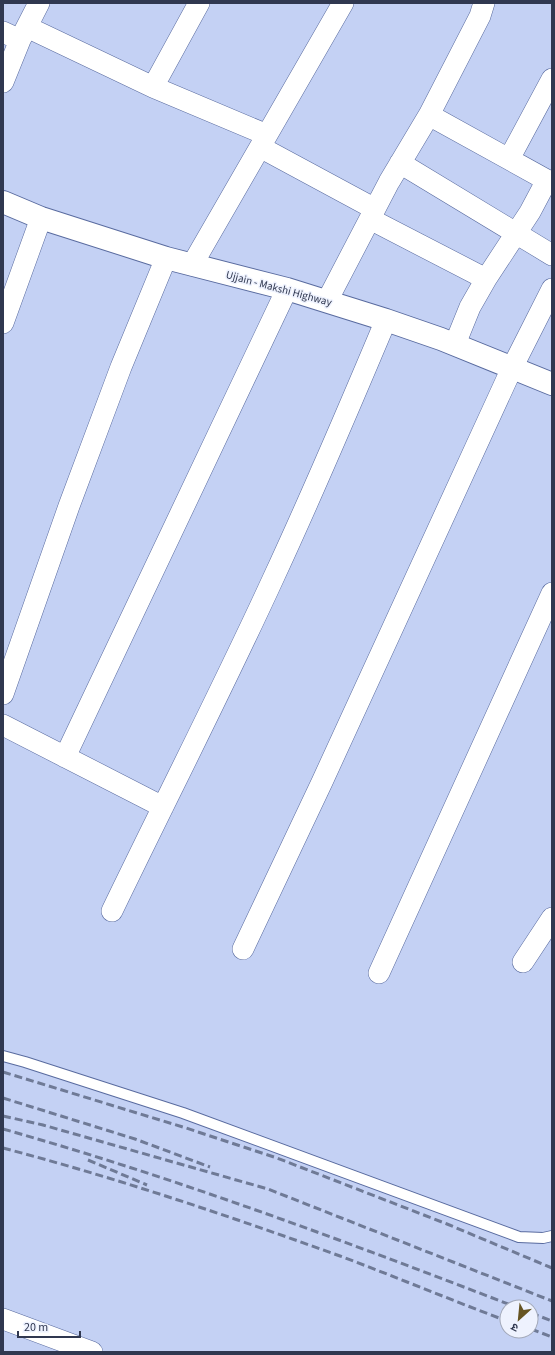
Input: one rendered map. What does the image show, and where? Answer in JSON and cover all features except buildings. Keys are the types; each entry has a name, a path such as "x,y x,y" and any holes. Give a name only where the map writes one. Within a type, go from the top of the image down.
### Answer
{"main road":[{"name":"Ujjain - Makshi Highway","path":"3,202 41,218 166,258 287,289 386,320 455,344 552,384"}],"street":[{"path":"3,82 16,33 39,3"},
{"path":"153,87 199,3"},
{"path":"192,265 343,3"},
{"path":"327,301 372,214 429,115 480,16 484,3"},
{"path":"16,33 153,87 264,141 372,214 486,279"},
{"path":"510,159 552,79"},
{"path":"429,115 550,181 486,279 470,307 455,344"},
{"path":"400,163 552,255"},
{"path":"3,323 41,218"},
{"path":"3,694 69,506 121,368 166,258"},
{"path":"65,758 287,289"},
{"path":"243,949 322,782 512,368 552,289"},
{"path":"112,911 271,582 321,473 386,320"},
{"path":"379,973 552,593"},
{"path":"3,726 163,807"},
{"path":"522,962 552,918"},
{"path":"3,1319 54,1346 92,1352"}],"lane":[{"path":"3,1056 26,1062 183,1113 519,1237 543,1238 552,1236"}],"railway":[{"path":"3,1072 186,1128 277,1158 447,1224 552,1268"},
{"path":"3,1098 135,1139 210,1167"},
{"path":"3,1116 43,1125 268,1189 552,1301"},
{"path":"3,1129 133,1168 261,1212 499,1301"},
{"path":"3,1148 173,1198 257,1226 340,1256 499,1318"},
{"path":"88,1160 147,1185"},
{"path":"539,1316 552,1321"},
{"path":"539,1332 552,1337"}]}
